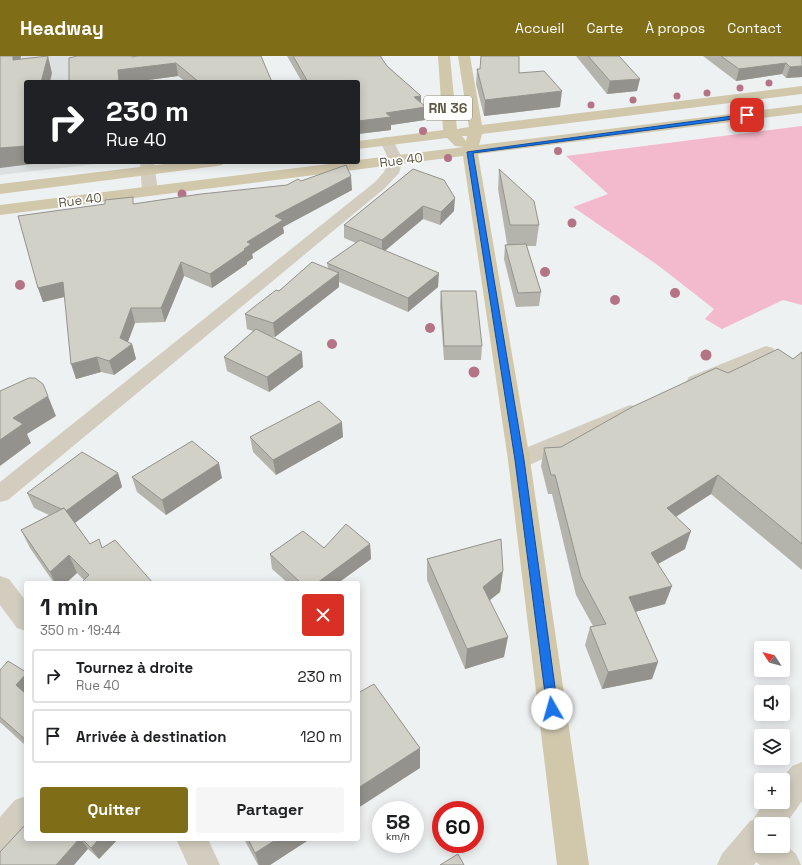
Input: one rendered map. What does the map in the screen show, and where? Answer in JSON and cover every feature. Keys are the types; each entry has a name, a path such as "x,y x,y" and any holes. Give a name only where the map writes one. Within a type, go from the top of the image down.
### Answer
{"main road":[{"name":"RN 36","path":"444,56 450,133 470,152"},
{"name":"RN 36","path":"464,56 476,130 470,152 519,460 573,865"},
{"name":"Rue 40","path":"360,144 802,90"},
{"name":"Rue 40","path":"0,210 802,109"},
{"name":"Rue 40","path":"0,189 147,166 182,164"}],"street":[{"path":"0,494 380,185 391,173 396,160 387,141"},
{"path":"147,166 150,191"},
{"path":"679,390 766,352"},
{"path":"519,460 650,403"},
{"path":"0,586 24,617"},
{"path":"790,792 802,776"},
{"path":"0,840 24,813"},
{"path":"193,841 204,865"},
{"path":"733,865 754,844"},
{"path":"775,853 785,865"}],"shaded area":[{"path":"0,56 120,56 123,80 24,80 24,164 96,164 0,175"},
{"path":"802,126 802,305 783,300 722,329 705,319 714,309 659,266 573,207 608,194 566,156"}],"building":[{"path":"0,56 13,56 13,60 48,56 42,80 24,80 24,146 0,148"},
{"path":"77,56 261,56 271,80 197,80 176,63 118,70 119,80 69,80 69,58"},
{"path":"293,56 380,56 387,66 421,96 414,97 426,107 386,113 391,117 360,121 360,80 307,80"},
{"path":"481,56 519,56 519,73 544,71 562,91 485,100 477,69 480,69"},
{"path":"588,56 619,56 640,79 610,81"},
{"path":"721,56 802,56 802,66 790,67 786,63 739,69"},
{"path":"346,165 351,176 275,216 283,220 247,242 251,244 244,249 245,250 210,274 181,262 161,308 131,308 120,338 132,344 109,361 97,357 71,364 63,282 38,288 18,216 105,204 105,200 133,197 133,204 201,194 287,185 298,179 301,181"},
{"path":"413,169 444,180 455,198 441,212 423,206 382,240 344,225"},
{"path":"499,169 534,201 539,225 510,225"},
{"path":"360,240 439,273 408,298 327,263"},
{"path":"526,244 541,292 518,293 505,245"},
{"path":"312,262 339,273 273,323 245,314 276,290 279,291"},
{"path":"441,291 476,291 482,346 444,346"},
{"path":"256,329 302,352 267,377 224,357"},
{"path":"778,349 793,359 802,352 802,544 718,475 667,508 691,531 651,553 672,586 629,597 658,662 608,672 590,627 606,624 581,577 555,475 551,475 544,448 561,447 632,407 716,368 728,373"},
{"path":"29,378 35,378 43,384 48,396 13,418 23,424 0,440 0,391"},
{"path":"319,401 342,422 273,460 250,437"},
{"path":"192,441 219,463 162,500 132,477"},
{"path":"82,452 118,473 66,511 64,508 61,509 27,493"},
{"path":"64,508 90,544 99,539 102,548 115,540 151,581 83,581 89,575 69,555 50,572 21,530"},
{"path":"346,524 370,544 320,581 299,581 270,554 303,531 324,548"},
{"path":"501,539 503,571 483,587 508,637 467,649 427,559"},
{"path":"8,661 24,671 24,676 16,685 24,692 24,738 0,717 0,670"},
{"path":"374,684 420,748 360,787 360,692"},
{"path":"24,826 24,841 77,841 56,865 0,865 0,852"},
{"path":"84,841 97,841 91,848"},
{"path":"249,841 274,841 255,853"},
{"path":"458,854 464,865 440,865"}],"route":[{"path":"552,709 519,460 470,152 747,115"}]}
